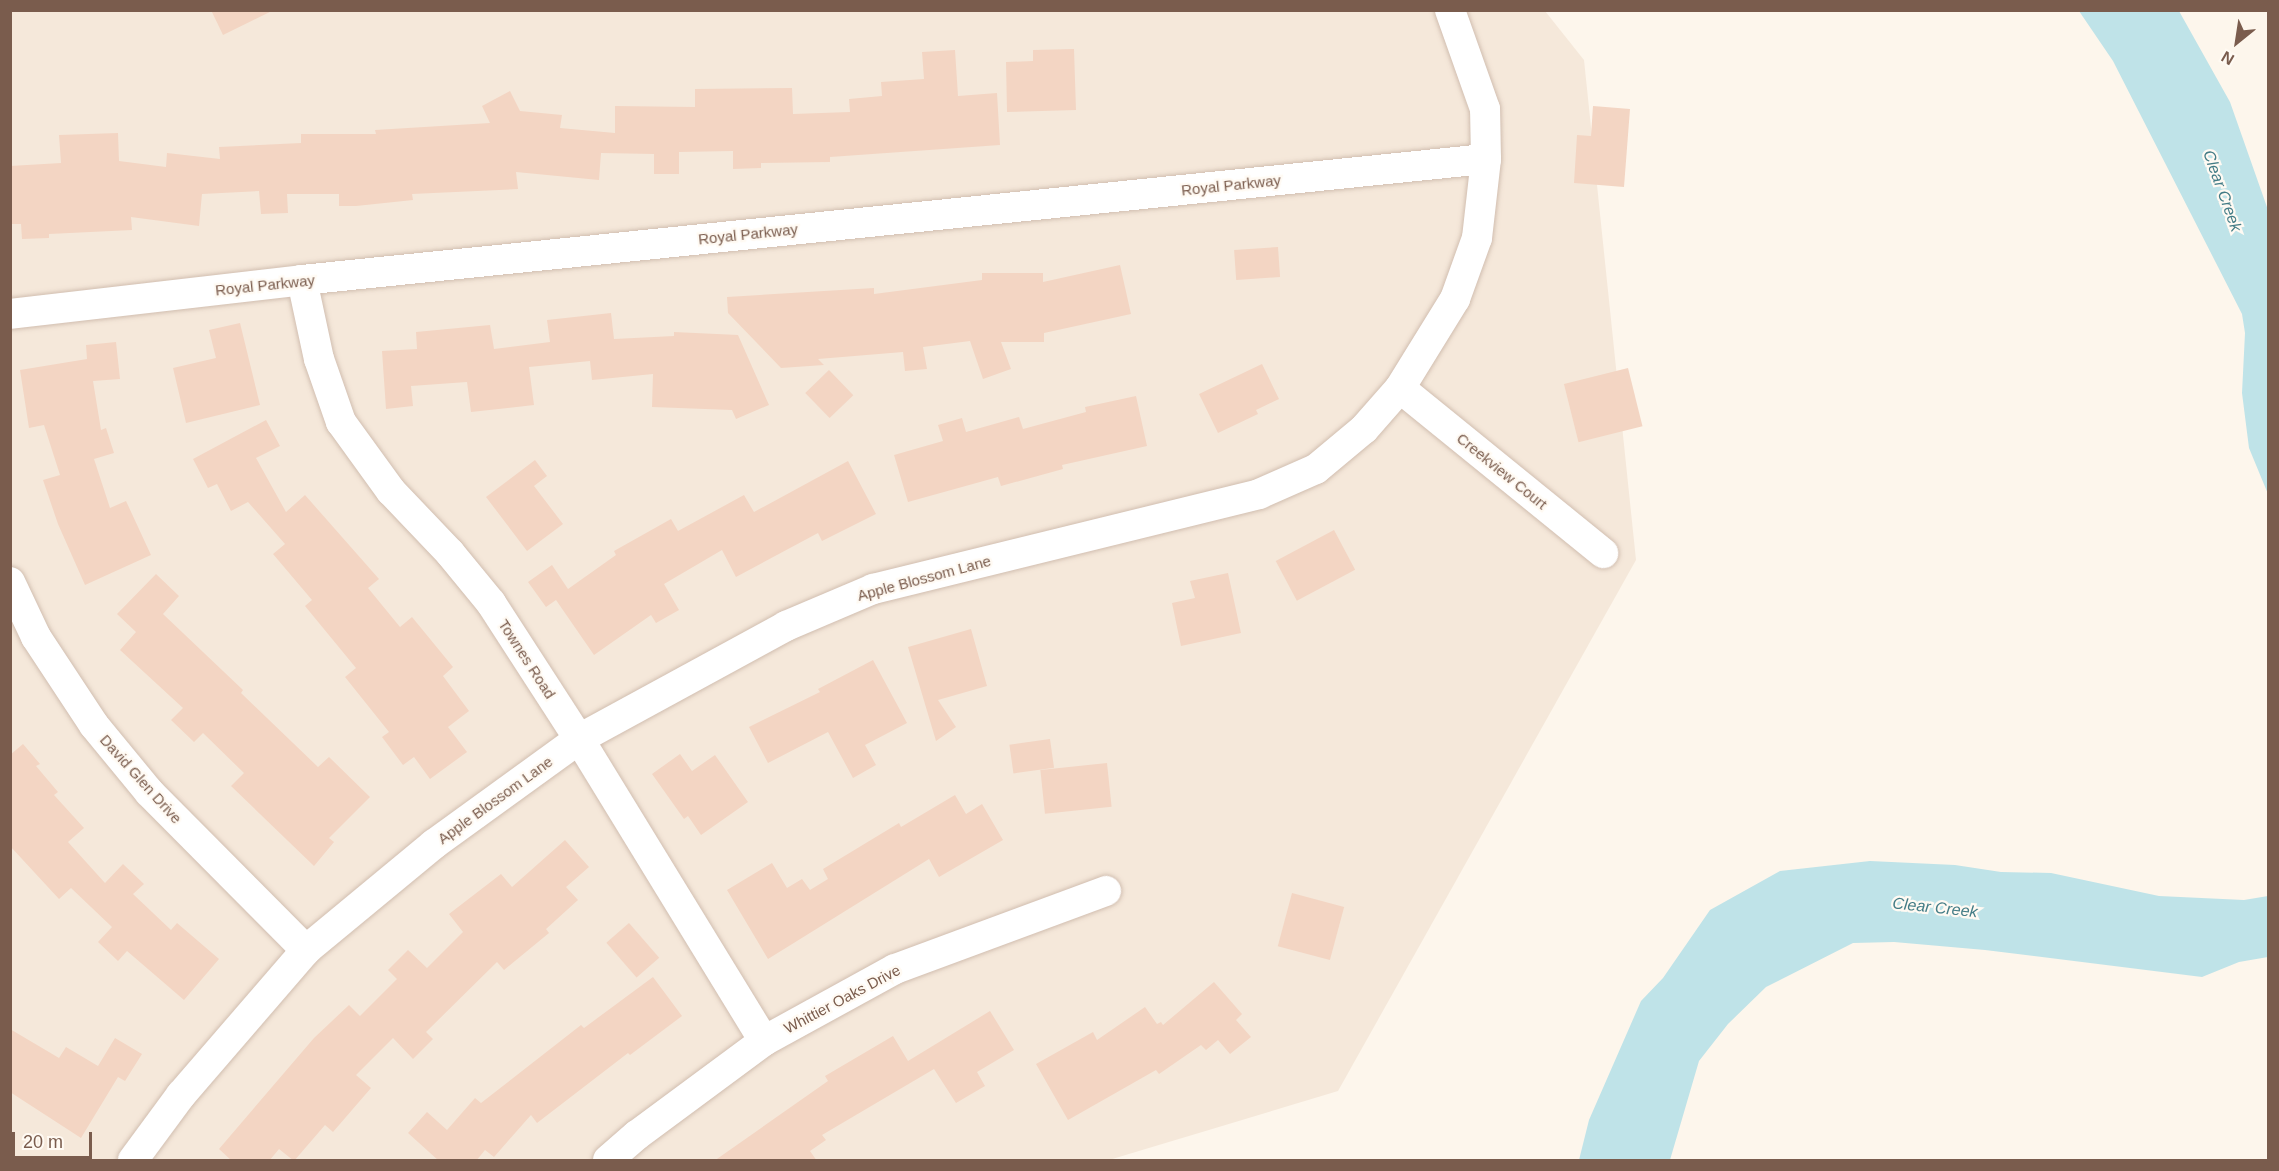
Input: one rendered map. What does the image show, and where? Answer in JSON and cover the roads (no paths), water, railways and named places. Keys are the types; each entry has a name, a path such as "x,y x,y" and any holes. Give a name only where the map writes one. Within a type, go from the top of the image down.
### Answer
{"street":[{"name":"Apple Blossom Lane","path":"133,1161 181,1095 306,950 434,844 579,739 786,626 873,589 1259,494 1316,469 1364,429 1400,388 1455,299 1477,238 1486,159 1485,109 1450,10"},
{"name":"Royal Parkway","path":"10,314 302,280 1486,159"},
{"name":"Townes Road","path":"302,280 319,359 341,422 391,491 450,553 491,603 579,739 764,1041"},
{"name":"Creekview Court","path":"1400,388 1603,553"},
{"name":"David Glen Drive","path":"10,582 36,637 94,725 149,792 306,950"},
{"name":"Whittier Oaks Drive","path":"608,1161 637,1135 764,1041 895,969 1106,891"}],"water":[{"name":"Clear Creek","path":"2079,11 2179,11 2230,102 2268,210 2268,494 2249,448 2242,393 2245,333 2242,314 2113,61"},
{"name":"Clear Creek","path":"1870,861 1955,865 2001,872 2051,873 2159,896 2244,900 2268,896 2268,957 2239,962 2202,977 1985,950 1894,942 1853,943 1766,987 1728,1024 1699,1061 1670,1160 1579,1160 1589,1120 1641,1001 1663,978 1710,910 1780,871"}]}
